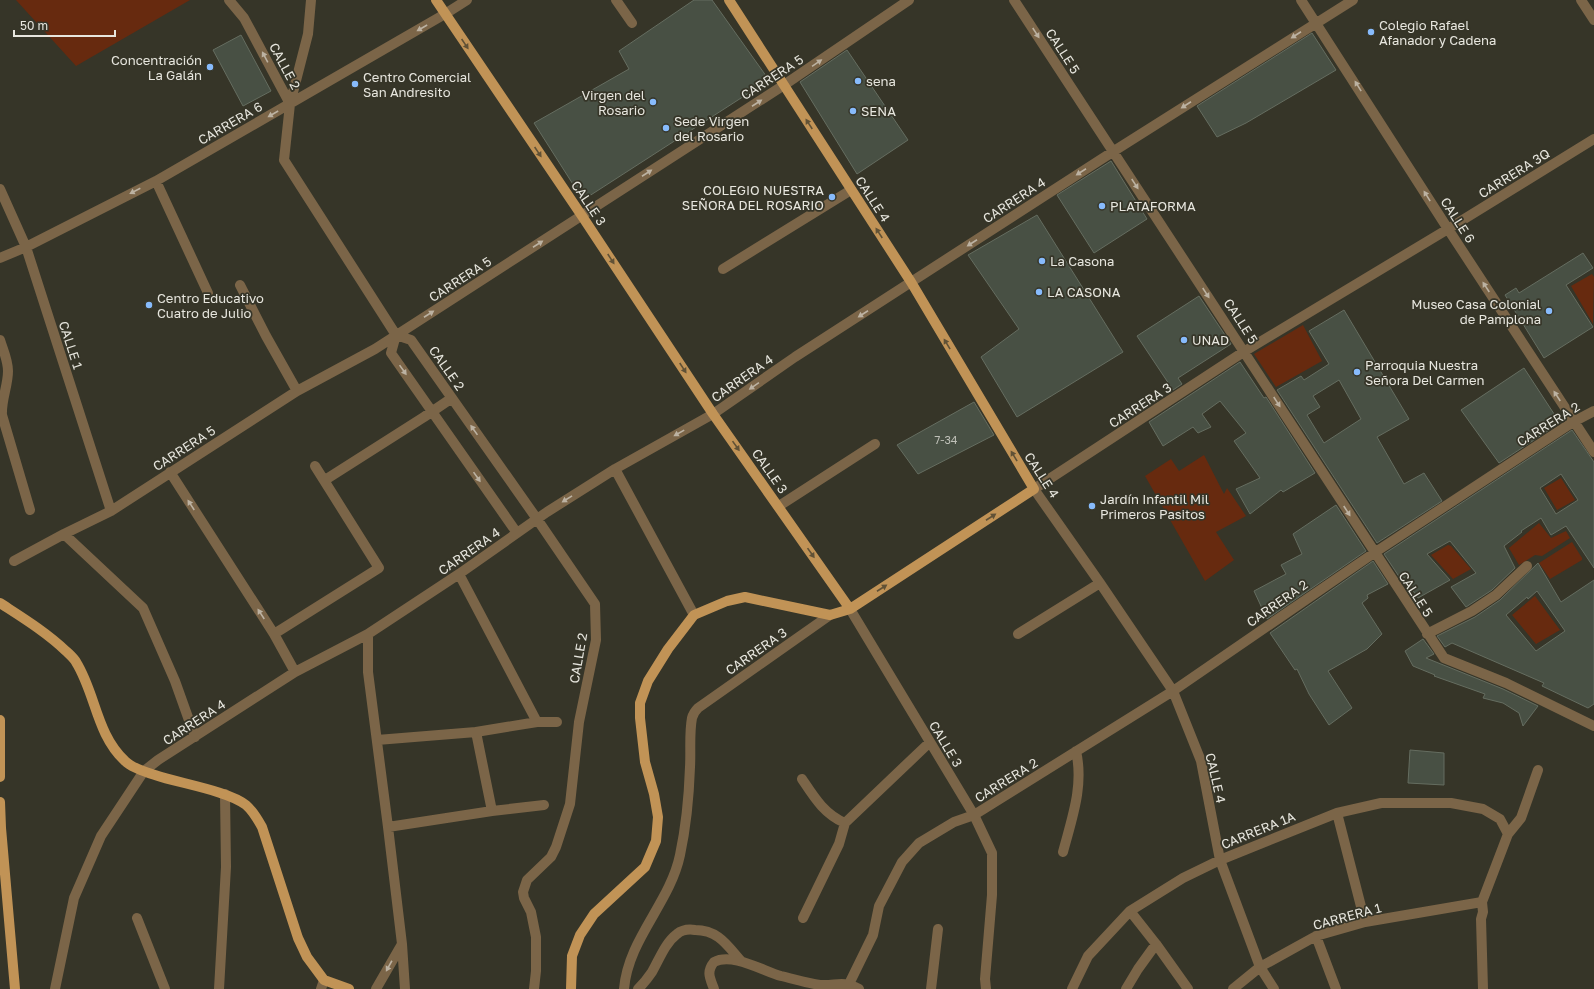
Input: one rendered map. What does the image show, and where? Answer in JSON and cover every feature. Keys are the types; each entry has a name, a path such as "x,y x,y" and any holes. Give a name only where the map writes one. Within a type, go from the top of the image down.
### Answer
{"main road":[{"name":"CALLE 3","path":"436,0 582,216 713,414 850,609"},
{"name":"CALLE 4","path":"729,0 911,282 1034,489"},
{"name":"CARRERA 3","path":"830,615 850,609 1034,489"},
{"path":"570,989 572,956 580,935 594,914 645,867 656,841 658,817 654,794 645,762 640,718 640,703 648,681 668,649 694,615 727,601 745,598 830,615"},
{"path":"0,603 37,627 76,660 88,684 97,713 109,743 126,762 144,771 173,781 225,794 246,805 262,827 298,938 307,957 322,984 348,989"},
{"path":"0,720 0,776"},
{"path":"0,802 15,989"}],"street":[{"name":"CALLE 2","path":"230,0 244,18 290,104 284,160 396,335 411,340 595,604 596,640 579,722 570,804 556,847 550,857 527,880 523,892 524,898 531,912 536,937 536,971 534,989"},
{"path":"290,104 308,34 311,0"},
{"name":"CARRERA 6","path":"0,258 26,247 156,181 467,0"},
{"path":"616,0 632,23"},
{"name":"CARRERA 5","path":"14,561 111,511 297,391 375,349 784,85 909,0"},
{"name":"CALLE 5","path":"1014,0 1245,351 1374,553 1444,658 1506,683 1594,726"},
{"name":"CALLE 6","path":"1301,0 1317,22 1448,229 1594,452"},
{"name":"CARRERA 4","path":"55,989 74,898 101,836 144,771 158,760 295,672 368,634 460,574 537,519 615,469 713,414 795,357 1114,151 1353,0"},
{"path":"1581,0 1594,20"},
{"name":"CARRERA 3Q","path":"1448,229 1594,139"},
{"path":"156,181 208,293"},
{"name":"CALLE 1","path":"0,189 26,247 111,511"},
{"path":"723,269 851,190"},
{"name":"CARRERA 3","path":"1034,489 1245,351 1448,229"},
{"path":"240,284 266,336 297,391"},
{"path":"396,335 391,353 517,533"},
{"path":"0,340 8,369 2,403 2,415 30,510"},
{"path":"325,480 433,412 452,398"},
{"name":"CARRERA 2","path":"849,984 873,935 879,906 902,862 919,843 954,822 974,815 1173,691 1374,553 1573,422 1594,411"},
{"path":"779,506 875,444"},
{"path":"274,634 379,568 315,466"},
{"path":"615,469 694,615"},
{"path":"170,472 274,634 295,672"},
{"name":"CALLE 4","path":"1034,489 1173,691 1201,761 1220,860 1260,966 1274,989"},
{"path":"64,534 143,608 175,681 195,737"},
{"path":"1427,634 1472,611 1496,595 1527,566"},
{"path":"460,574 537,722"},
{"path":"1018,634 1100,583"},
{"name":"CALLE 3","path":"850,609 974,815 992,853 993,883 985,979 986,989"},
{"name":"CARRERA 3","path":"624,989 628,965 641,937 676,874 684,835 690,773 692,717 698,708 830,615"},
{"path":"368,634 368,672 402,944 405,989"},
{"path":"377,740 476,732 537,722 557,722"},
{"path":"476,732 492,811"},
{"path":"803,918 839,844 845,823 930,742"},
{"path":"1063,852 1078,796 1079,766 1076,752"},
{"path":"1483,989 1482,902 1508,834 1521,818 1538,770"},
{"path":"802,779 817,802 837,820 845,823"},
{"path":"219,989 226,867 225,794"},
{"name":"CARRERA 1A","path":"1072,989 1088,956 1130,911 1183,878 1220,860 1337,813 1381,803 1451,803 1483,809 1500,819 1508,834"},
{"path":"388,827 492,811 544,806"},
{"path":"1337,813 1365,922"},
{"name":"CARRERA 1","path":"1233,989 1260,966 1316,936 1365,922 1482,902"},
{"path":"1130,911 1188,989"},
{"path":"136,918 165,989"},
{"path":"931,989 938,929"},
{"path":"638,989 651,973 676,934 683,931 704,930 712,932 720,938 741,961"},
{"path":"1316,936 1336,989"},
{"path":"376,989 402,944"},
{"path":"1126,989 1156,944"},
{"path":"714,989 708,975 710,966 714,962 722,959 741,961 779,975 821,985 849,984 859,989"}],"shaded area":[{"path":"16,0 190,0 76,66"},
{"path":"1592,274 1594,277 1593,324 1571,286"},
{"path":"1303,325 1322,361 1276,387 1254,354"},
{"path":"1204,455 1224,494 1227,488 1246,516 1216,532 1234,560 1205,581 1145,476 1171,459 1179,471"},
{"path":"1561,478 1575,500 1557,510 1544,488"},
{"path":"1539,523 1551,538 1566,531 1570,538 1542,556 1535,555 1519,565 1509,548"},
{"path":"1572,542 1582,560 1550,579 1539,563"},
{"path":"1448,545 1451,546 1471,569 1453,579 1431,555"},
{"path":"1535,596 1560,630 1536,644 1512,615"}],"building":[{"name":"Virgen del Rosario","path":"694,0 712,0 769,80 583,200 534,123 629,69 619,51"},
{"path":"1312,33 1336,70 1246,123 1217,137 1197,106"},
{"path":"241,35 271,91 243,106 213,50"},
{"name":"SENA","path":"847,50 908,140 857,174 800,82"},
{"name":"PLATAFORMA","path":"1111,161 1147,219 1094,253 1057,195"},
{"name":"LA CASONA","path":"1037,215 1123,352 1017,417 981,357 1019,329 968,255"},
{"name":"Museo Casa Colonial de Pamplona","path":"1583,253 1593,268 1566,285 1593,327 1544,358 1505,295 1516,288 1519,293"},
{"name":"UNAD","path":"1199,296 1231,344 1178,378 1182,384 1173,390 1137,336"},
{"path":"1344,310 1409,419 1377,437 1404,484 1424,473 1442,501 1377,543 1277,390 1301,376 1304,380 1329,364 1309,331","holes":["1339,380 1361,419 1324,443 1307,415 1320,407 1313,396"]},
{"path":"1240,362 1264,398 1266,397 1315,473 1283,492 1281,490 1250,514 1236,489 1260,478 1234,441 1246,433 1220,401 1202,414 1211,427 1198,433 1193,427 1163,446 1149,422"},
{"path":"1524,368 1560,423 1499,463 1461,410"},
{"path":"974,402 994,435 918,474 897,445"},
{"path":"1572,430 1594,462 1594,568 1566,526 1551,535 1541,518 1521,531 1522,532 1504,546 1515,568 1492,590 1466,607 1451,587 1476,573 1450,541 1427,554 1450,580 1418,598 1403,576 1400,578 1384,554","holes":["1561,474 1578,500 1556,514 1540,488"]},
{"path":"1336,505 1366,551 1267,619 1254,591 1286,574 1281,565 1302,554 1293,534"},
{"path":"1373,561 1388,584 1367,595 1368,598 1362,603 1382,634 1367,649 1328,671 1352,708 1329,725 1309,694 1297,669 1295,670 1270,633"},
{"path":"1538,563 1561,602 1594,580 1594,704 1588,708 1542,686 1544,683 1452,643 1445,647 1437,636 1475,617 1500,600","holes":["1537,591 1565,631 1536,651 1506,615 1527,597 1528,599"]},
{"path":"1423,639 1434,654 1426,658 1503,689 1538,706 1523,726 1519,713 1503,703 1483,698 1485,694 1434,676 1435,675 1413,666 1405,651"},
{"path":"1410,750 1444,753 1444,785 1408,783"}],"place":[{"name":"Colegio Rafael Afanador y Cadena","path":"1371,32"},
{"name":"Concentración La Galán","path":"210,67"},
{"name":"sena","path":"858,81"},
{"name":"Centro Comercial San Andresito","path":"355,84"},
{"name":"Virgen del Rosario","path":"653,102"},
{"name":"SENA","path":"853,111"},
{"name":"Sede Virgen del Rosario","path":"666,128"},
{"name":"COLEGIO NUESTRA SEÑORA DEL ROSARIO","path":"832,197"},
{"name":"PLATAFORMA","path":"1102,206"},
{"name":"La Casona","path":"1042,261"},
{"name":"LA CASONA","path":"1039,292"},
{"name":"Centro Educativo Cuatro de Julio","path":"149,305"},
{"name":"Museo Casa Colonial de Pamplona","path":"1549,311"},
{"name":"UNAD","path":"1184,340"},
{"name":"Parroquia Nuestra Señora Del Carmen","path":"1357,372"},
{"name":"Jardín Infantil Mil Primeros Pasitos","path":"1092,506"}]}
